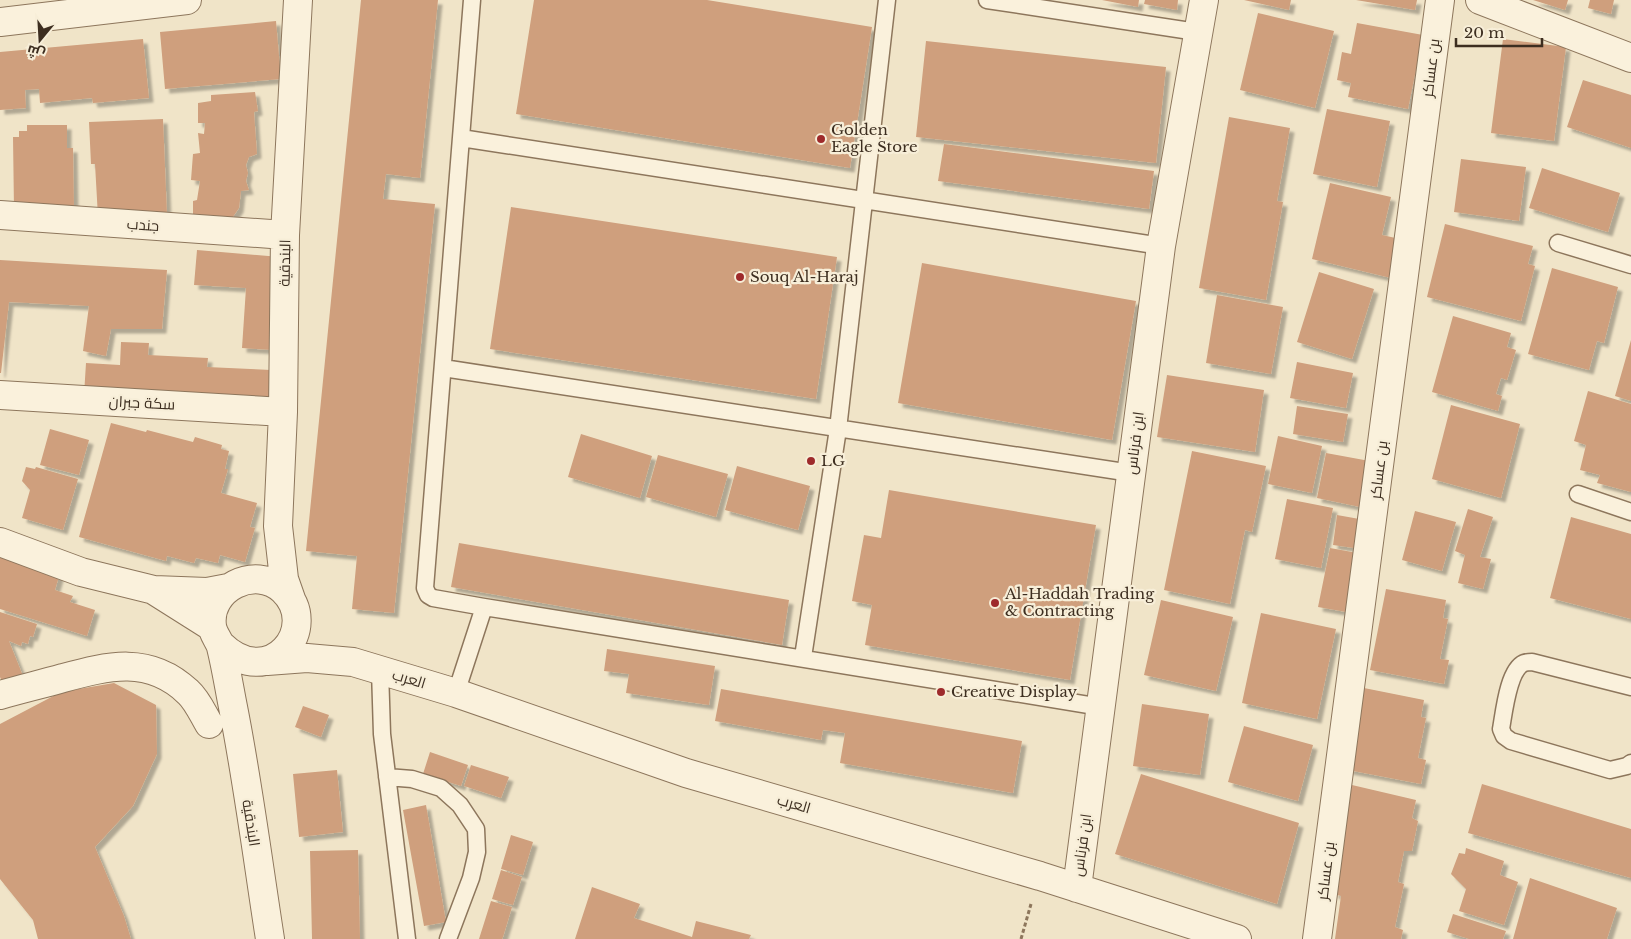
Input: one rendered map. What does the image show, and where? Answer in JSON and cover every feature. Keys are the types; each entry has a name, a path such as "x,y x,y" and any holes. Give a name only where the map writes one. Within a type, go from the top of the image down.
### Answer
{"street":[{"path":"0,22 187,0"},
{"name":"البندقية","path":"294,612 284,579 278,526 283,412 285,235 298,0"},
{"name":"ابن فرناس","path":"1076,888 1161,246 1204,0"},
{"name":"بن عساكر","path":"1317,939 1440,0"},
{"path":"1480,0 1631,58"},
{"name":"جندب","path":"0,215 285,235"},
{"name":"سكة جبران","path":"0,395 283,412"},
{"name":"البندقية","path":"236,584 253,572 278,526"},
{"path":"0,542 81,572 154,590 207,592 258,578 271,582 282,589 294,612 293,637 287,648 278,655 261,662 243,661 231,655 216,636 154,590"},
{"path":"216,636 216,605 222,594 236,584"},
{"name":"العرب","path":"294,612 310,638 353,662 456,693 686,773 1040,876 1237,939"},
{"name":"البندقية","path":"216,636 233,707 270,939"},
{"name":"العرب","path":"261,662 308,658 353,662"},
{"path":"233,707 241,686 261,662"},
{"path":"0,695 95,669 116,666 136,667 174,680 190,693 209,724"}],"lane":[{"path":"472,0 426,592 433,598 484,607 1101,707"},
{"path":"803,658 838,429 887,0"},
{"path":"988,0 1197,32"},
{"path":"461,138 1161,246"},
{"path":"1558,243 1631,264"},
{"path":"443,368 1131,473"},
{"path":"1578,494 1631,512"},
{"path":"456,693 484,607"},
{"path":"1631,687 1532,662 1523,663 1510,684 1501,729 1504,736 1511,741 1610,770 1627,766 1631,763"},
{"path":"380,670 382,734 407,939"},
{"path":"387,778 412,779 441,788 460,805 476,829 477,852 471,878 448,939"}],"path":[{"path":"1021,939 1040,876"}],"building":[{"path":"361,0 438,0 420,178 386,174 383,199 435,204 394,613 352,609 357,556 306,551"},
{"path":"534,0 707,0 872,27 850,168 516,114"},
{"path":"1102,0 1139,0 1138,7"},
{"path":"1145,0 1178,0 1177,10 1144,4"},
{"path":"1244,0 1291,0 1289,10"},
{"path":"1356,0 1417,0 1415,10"},
{"path":"1533,0 1568,0 1565,10"},
{"path":"1590,0 1614,0 1611,14 1588,8"},
{"path":"1258,13 1334,31 1315,108 1240,90"},
{"path":"276,21 281,79 165,89 160,32"},
{"path":"1357,23 1423,35 1408,109 1348,97 1351,83 1337,80 1342,52 1351,54"},
{"path":"143,39 149,98 93,103 92,98 40,103 39,89 25,90 26,108 0,110 0,52"},
{"path":"1503,39 1566,47 1554,141 1491,133"},
{"path":"926,41 1166,67 1156,163 916,137"},
{"path":"1583,80 1631,95 1631,148 1567,127"},
{"path":"255,92 258,111 254,112 257,154 249,157 246,165 248,173 246,181 249,190 241,191 239,208 230,221 193,218 193,201 197,200 200,181 191,180 193,154 200,153 198,133 204,134 205,123 198,123 198,103 211,101 211,95"},
{"path":"1327,109 1390,121 1377,187 1313,174"},
{"path":"1229,117 1290,128 1277,201 1283,202 1266,300 1199,288"},
{"path":"163,119 167,215 98,217 95,164 91,164 89,122"},
{"path":"27,125 67,125 67,148 73,148 74,209 14,210 13,137 19,137 19,131 27,131"},
{"path":"944,144 1154,171 1149,209 938,181"},
{"path":"1461,159 1526,167 1519,221 1454,212"},
{"path":"1542,168 1620,193 1608,232 1529,208"},
{"path":"1330,183 1391,197 1382,235 1400,239 1391,278 1312,259"},
{"path":"511,207 837,257 816,399 490,349"},
{"path":"1445,224 1533,246 1528,264 1535,266 1521,321 1427,297"},
{"path":"197,250 280,257 273,350 242,348 246,288 194,285"},
{"path":"0,260 167,270 162,329 111,329 106,356 83,351 89,306 9,302 0,373"},
{"path":"922,263 1136,301 1112,440 898,403"},
{"path":"1552,268 1618,287 1604,343 1597,341 1589,370 1528,354"},
{"path":"1319,272 1374,289 1352,359 1297,342"},
{"path":"1217,295 1283,307 1271,374 1206,363"},
{"path":"1453,316 1511,333 1507,347 1516,350 1507,380 1501,378 1496,394 1502,396 1498,411 1432,392"},
{"path":"1631,340 1631,401 1615,396"},
{"path":"121,342 149,343 148,355 208,358 207,367 271,370 269,404 84,395 86,363 120,365"},
{"path":"1297,362 1353,373 1346,408 1290,398"},
{"path":"1167,375 1264,390 1255,452 1157,437"},
{"path":"1588,391 1631,404 1631,492 1597,483 1600,475 1580,470 1586,445 1574,441"},
{"path":"1451,405 1520,424 1501,498 1432,479"},
{"path":"1297,406 1348,414 1343,442 1293,434"},
{"path":"111,423 193,442 195,437 222,445 221,449 229,451 225,469 228,469 221,493 257,503 250,527 255,528 245,562 220,555 218,563 196,558 194,563 167,556 166,561 79,537"},
{"path":"50,429 89,440 79,475 40,465"},
{"path":"581,434 652,456 640,498 568,477"},
{"path":"1278,436 1322,446 1312,493 1268,484"},
{"path":"1192,451 1266,466 1252,532 1245,530 1230,604 1164,590"},
{"path":"1326,453 1375,462 1365,508 1317,498"},
{"path":"658,455 728,474 716,517 646,497"},
{"path":"737,466 810,486 798,530 725,510"},
{"path":"26,467 35,469 36,467 78,479 63,530 22,518 30,490 22,481"},
{"path":"889,490 1096,525 1070,680 865,645 872,605 852,601 864,535 881,538"},
{"path":"1287,499 1333,508 1321,568 1275,559"},
{"path":"1468,509 1493,517 1480,557 1491,559 1483,589 1458,583 1465,555 1455,551"},
{"path":"1415,511 1456,522 1442,571 1402,560"},
{"path":"1337,515 1365,520 1361,549 1333,545"},
{"path":"1571,517 1631,534 1631,619 1550,598"},
{"path":"459,543 789,600 782,645 451,587"},
{"path":"1330,548 1363,554 1352,613 1318,607"},
{"path":"0,556 60,573 55,590 73,596 70,602 95,610 87,636 0,609"},
{"path":"1386,589 1446,600 1443,618 1448,619 1440,659 1449,660 1444,684 1370,670"},
{"path":"1161,600 1233,617 1216,691 1144,675"},
{"path":"0,612 37,624 33,637 30,636 28,644 22,642 21,646 9,641 23,676 3,684 0,677"},
{"path":"1261,613 1336,629 1317,719 1242,703"},
{"path":"607,649 715,666 709,705 626,693 629,674 604,671"},
{"path":"114,683 156,705 157,754 133,806 95,847 124,916 131,939 38,939 33,920 0,879 0,724 61,692"},
{"path":"1364,688 1424,700 1421,717 1426,718 1418,758 1426,760 1421,784 1348,770"},
{"path":"721,689 1022,741 1013,793 840,763 845,733 823,730 821,740 715,721"},
{"path":"1142,704 1209,714 1200,775 1133,766"},
{"path":"303,706 329,715 321,737 295,727"},
{"path":"1244,726 1313,745 1298,801 1228,782"},
{"path":"430,752 468,765 461,786 423,774"},
{"path":"471,765 509,777 501,798 464,786"},
{"path":"337,770 343,832 299,837 293,774"},
{"path":"1141,774 1299,823 1277,904 1115,854"},
{"path":"1482,784 1631,829 1631,878 1468,833"},
{"path":"1352,785 1416,800 1412,818 1418,821 1412,851 1404,851 1398,882 1404,884 1395,927 1403,930 1401,939 1335,939 1341,896 1334,894"},
{"path":"426,805 446,922 424,926 403,810"},
{"path":"511,835 533,842 523,875 501,869"},
{"path":"1466,848 1504,861 1500,875 1518,882 1504,925 1459,911 1466,889 1451,874 1459,853 1465,854"},
{"path":"358,850 360,939 312,939 310,851"},
{"path":"501,870 522,877 513,905 492,899"},
{"path":"1530,878 1617,908 1607,939 1513,939"},
{"path":"592,887 640,904 634,918 692,937 696,921 751,935 749,939 575,939"},
{"path":"491,901 512,907 503,937 502,939 479,939"},
{"path":"1453,914 1506,931 1503,939 1469,939 1447,932"}],"place":[{"name":"Golden Eagle Store","path":"821,139"},
{"name":"Souq Al-Haraj","path":"740,277"},
{"name":"LG","path":"811,461"},
{"name":"Al-Haddah Trading & Contracting","path":"995,603"},
{"name":"Creative Display","path":"941,692"}]}
